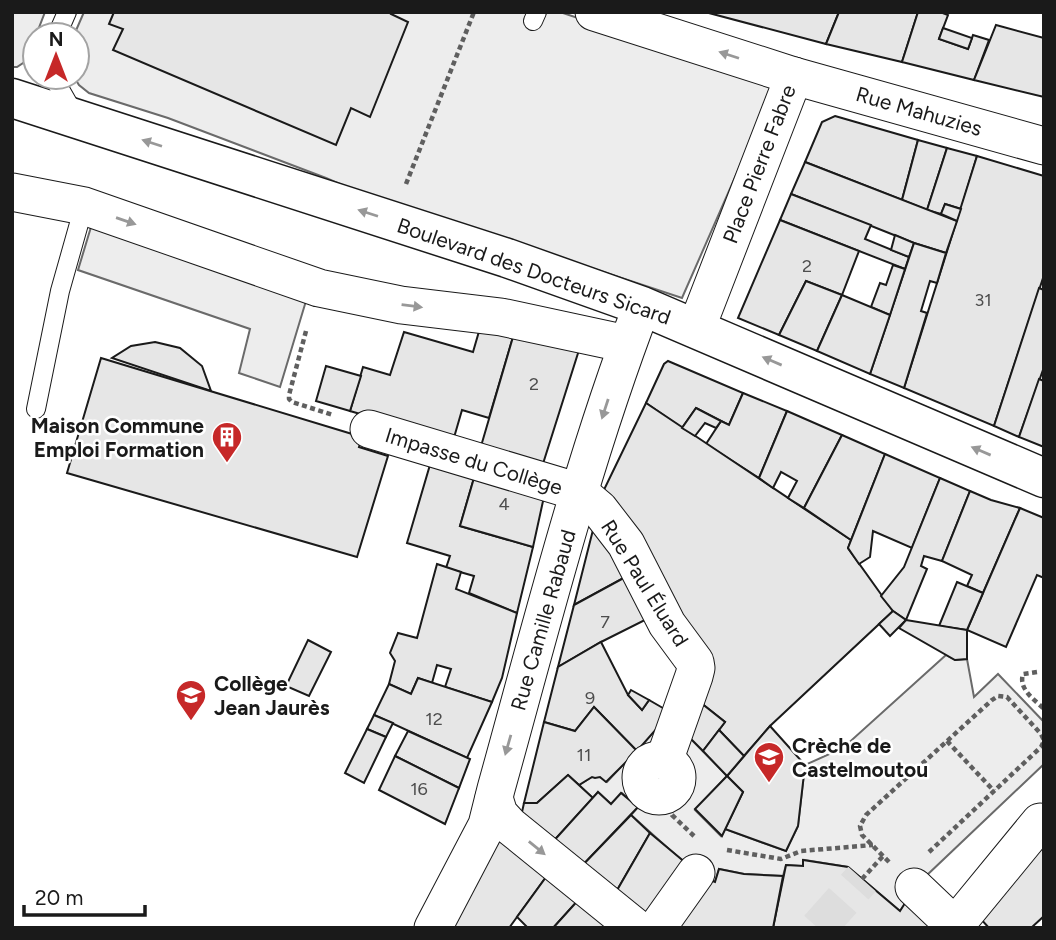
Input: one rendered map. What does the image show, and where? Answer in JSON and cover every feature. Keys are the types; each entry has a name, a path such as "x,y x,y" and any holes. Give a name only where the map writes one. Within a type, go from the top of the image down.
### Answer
{"main road":[{"name":"Boulevard des Docteurs Sicard","path":"12,98 495,254 642,306 1044,478"}],"street":[{"name":"Place Pierre Fabre","path":"594,12 793,76 696,329"},
{"name":"Rue Mahuzies","path":"793,76 1044,146"},
{"path":"12,192 84,206 332,291 401,305 500,317 627,344"},
{"name":"Rue Camille Rabaud","path":"433,928 487,825 579,492 642,306"},
{"name":"Impasse du Collège","path":"369,429 579,492"},
{"name":"Rue Paul Éluard","path":"579,492 598,509 626,544 667,624 695,662 694,676 664,778"},
{"path":"494,798 499,814 510,826 636,928"},
{"path":"919,872 954,927 1040,822 1044,825"},
{"path":"657,928 706,854"}],"lane":[{"path":"61,91 77,118"},
{"path":"36,410 60,291 84,206"}],"path":[{"path":"405,188 474,12"},
{"path":"306,331 289,399 362,424 369,429"},
{"path":"1038,672 1023,674 1021,680 1023,687 1044,709"},
{"path":"860,826 866,815 998,696 1007,697 1041,734 1044,741 1041,747 994,791 919,872"},
{"path":"947,741 994,791"},
{"path":"664,778 672,815 706,854 781,859 801,851 873,845"},
{"path":"862,879 883,856"}],"shaded area":[{"path":"12,12 45,12 42,21 21,21 21,64 12,67"},
{"path":"84,12 560,12 776,84 682,298 377,200 168,118 89,93 86,91 91,91 91,21 80,21"},
{"path":"91,227 306,301 280,387 239,373 250,329 78,270"},
{"path":"946,655 955,660 967,659 974,697 998,674 1044,722 1044,764 925,877 900,911 848,867 804,860 803,866 786,865 783,876 744,874 719,869 715,882 699,876 631,815 638,807 622,793 611,804 598,792 593,798 579,785 592,777 600,777 607,782 659,726 688,736 727,776 695,810 721,836 725,829 786,851 798,826 805,765 843,748"}],"building":[{"path":"114,12 392,12 391,14 408,22 370,117 351,108 336,145 113,50 123,29 109,24"},
{"path":"705,12 839,12 826,44"},
{"path":"839,12 918,12 902,62 826,44"},
{"path":"918,12 940,12 948,15 939,39 968,49 973,35 989,40 974,80 902,62"},
{"path":"996,25 1044,38 1044,97 974,80"},
{"path":"943,28 972,38 968,49 939,39"},
{"path":"835,116 918,140 902,200 805,162 822,122"},
{"path":"918,140 947,148 927,210 902,200"},
{"path":"947,148 977,156 961,209 945,204 941,214 927,210"},
{"path":"977,156 1044,176 1044,275 994,426 904,388"},
{"path":"805,162 957,221 946,253 791,194"},
{"path":"791,194 871,225 865,239 909,257 905,269 780,220"},
{"path":"945,204 961,209 957,221 941,214"},
{"path":"780,220 859,251 842,295 806,281 779,335 738,318"},
{"path":"895,235 914,243 909,257 891,250"},
{"path":"914,243 946,253 937,283 930,281 921,311 927,313 904,388 870,374"},
{"path":"893,265 905,269 890,315 871,307 880,283 886,285"},
{"path":"806,281 842,295 817,351 779,335"},
{"path":"1039,288 1044,290 1044,367 1019,437 994,426"},
{"path":"842,295 890,315 870,374 817,351"},
{"path":"480,328 513,337 489,418 462,410 453,441 350,411 363,367 390,375 404,332 473,352"},
{"path":"513,337 579,350 541,470 479,453"},
{"path":"155,342 180,348 202,366 211,391 112,358 131,346"},
{"name":"Maison Commune Emploi Formation","path":"101,358 362,437 359,447 388,456 357,557 67,473"},
{"path":"668,361 743,393 729,425 696,408 682,428 646,403 664,364"},
{"path":"326,366 361,376 350,411 316,401"},
{"path":"1039,379 1044,381 1044,447 1019,437"},
{"path":"743,393 787,411 759,478 706,444 721,421 729,425"},
{"path":"646,403 851,540 848,548 893,611 770,726 744,756 719,730 725,722 696,699 600,498"},
{"path":"696,408 721,421 716,428 705,423 695,436 682,428"},
{"path":"787,411 842,435 804,508 788,498 797,481 781,472 773,488 759,478"},
{"path":"842,435 885,454 851,540 804,508"},
{"path":"885,454 940,478 912,548 873,531 870,557 859,564 848,548"},
{"path":"432,458 476,471 460,526 533,547 517,613 469,593 474,576 446,568 450,556 407,543"},
{"path":"476,471 545,492 533,547 460,526"},
{"path":"940,478 970,491 942,561 924,556 921,566 927,569 906,620 893,611 881,596 904,567"},
{"path":"970,491 1020,508 983,593 967,586 972,575 942,561"},
{"path":"1020,508 1044,518 1044,578 1037,575 1006,647 967,630"},
{"path":"596,518 631,574 574,605"},
{"path":"437,564 461,572 456,589 517,613 502,678 492,702 445,687 451,669 437,665 432,683 418,678 411,694 389,684 395,661 390,653 398,633 417,638"},
{"path":"631,574 645,620 558,667 574,605"},
{"path":"957,582 983,593 967,630 939,626"},
{"path":"893,611 906,620 890,636 879,624"},
{"path":"906,620 967,630 967,659 955,660 899,628"},
{"path":"308,640 331,652 309,696 286,686"},
{"path":"601,642 628,695 642,710 649,700 668,711 637,751 594,707 575,731 544,722 558,667"},
{"path":"418,678 492,702 467,758 374,715 389,684 411,694"},
{"path":"631,690 649,700 642,710 628,695"},
{"path":"696,699 725,722 703,751 688,736"},
{"path":"594,707 637,751 606,782 600,777 592,777 579,785 568,775 537,803 524,803 544,722 575,731"},
{"path":"374,715 393,723 386,737 367,729"},
{"name":"Crèche de Castelmoutou","path":"770,726 805,765 798,826 786,851 725,829 743,792 727,776"},
{"path":"367,729 386,737 364,783 345,773"},
{"path":"719,730 744,756 727,776 703,751"},
{"path":"408,731 470,759 459,788 395,756"},
{"path":"395,756 459,788 445,824 379,790"},
{"path":"568,775 593,798 550,845 520,821 524,803 537,803"},
{"path":"727,776 743,792 722,836 695,809"},
{"path":"598,792 611,804 621,793 638,807 578,870 550,845"},
{"path":"631,815 650,833 612,899 578,870"},
{"path":"650,833 693,869 651,928 612,899"},
{"path":"503,835 549,873 509,928 446,928 460,901"},
{"path":"1044,846 1044,916 1031,928 989,928 979,917"},
{"path":"803,860 848,867 900,911 907,900 934,923 929,928 773,928 786,865 803,866"},
{"path":"719,869 744,874 783,876 773,928 665,928 699,876 715,882"},
{"path":"549,873 581,897 553,928 528,928 517,917"},
{"path":"581,897 624,928 553,928"}],"tunnel":[{"path":"818,928 862,879"}],"place":[{"name":"Maison Commune Emploi Formation","path":"227,464"},
{"name":"Collège Jean Jaurès","path":"191,722"},
{"name":"Crèche de Castelmoutou","path":"769,784"}]}
